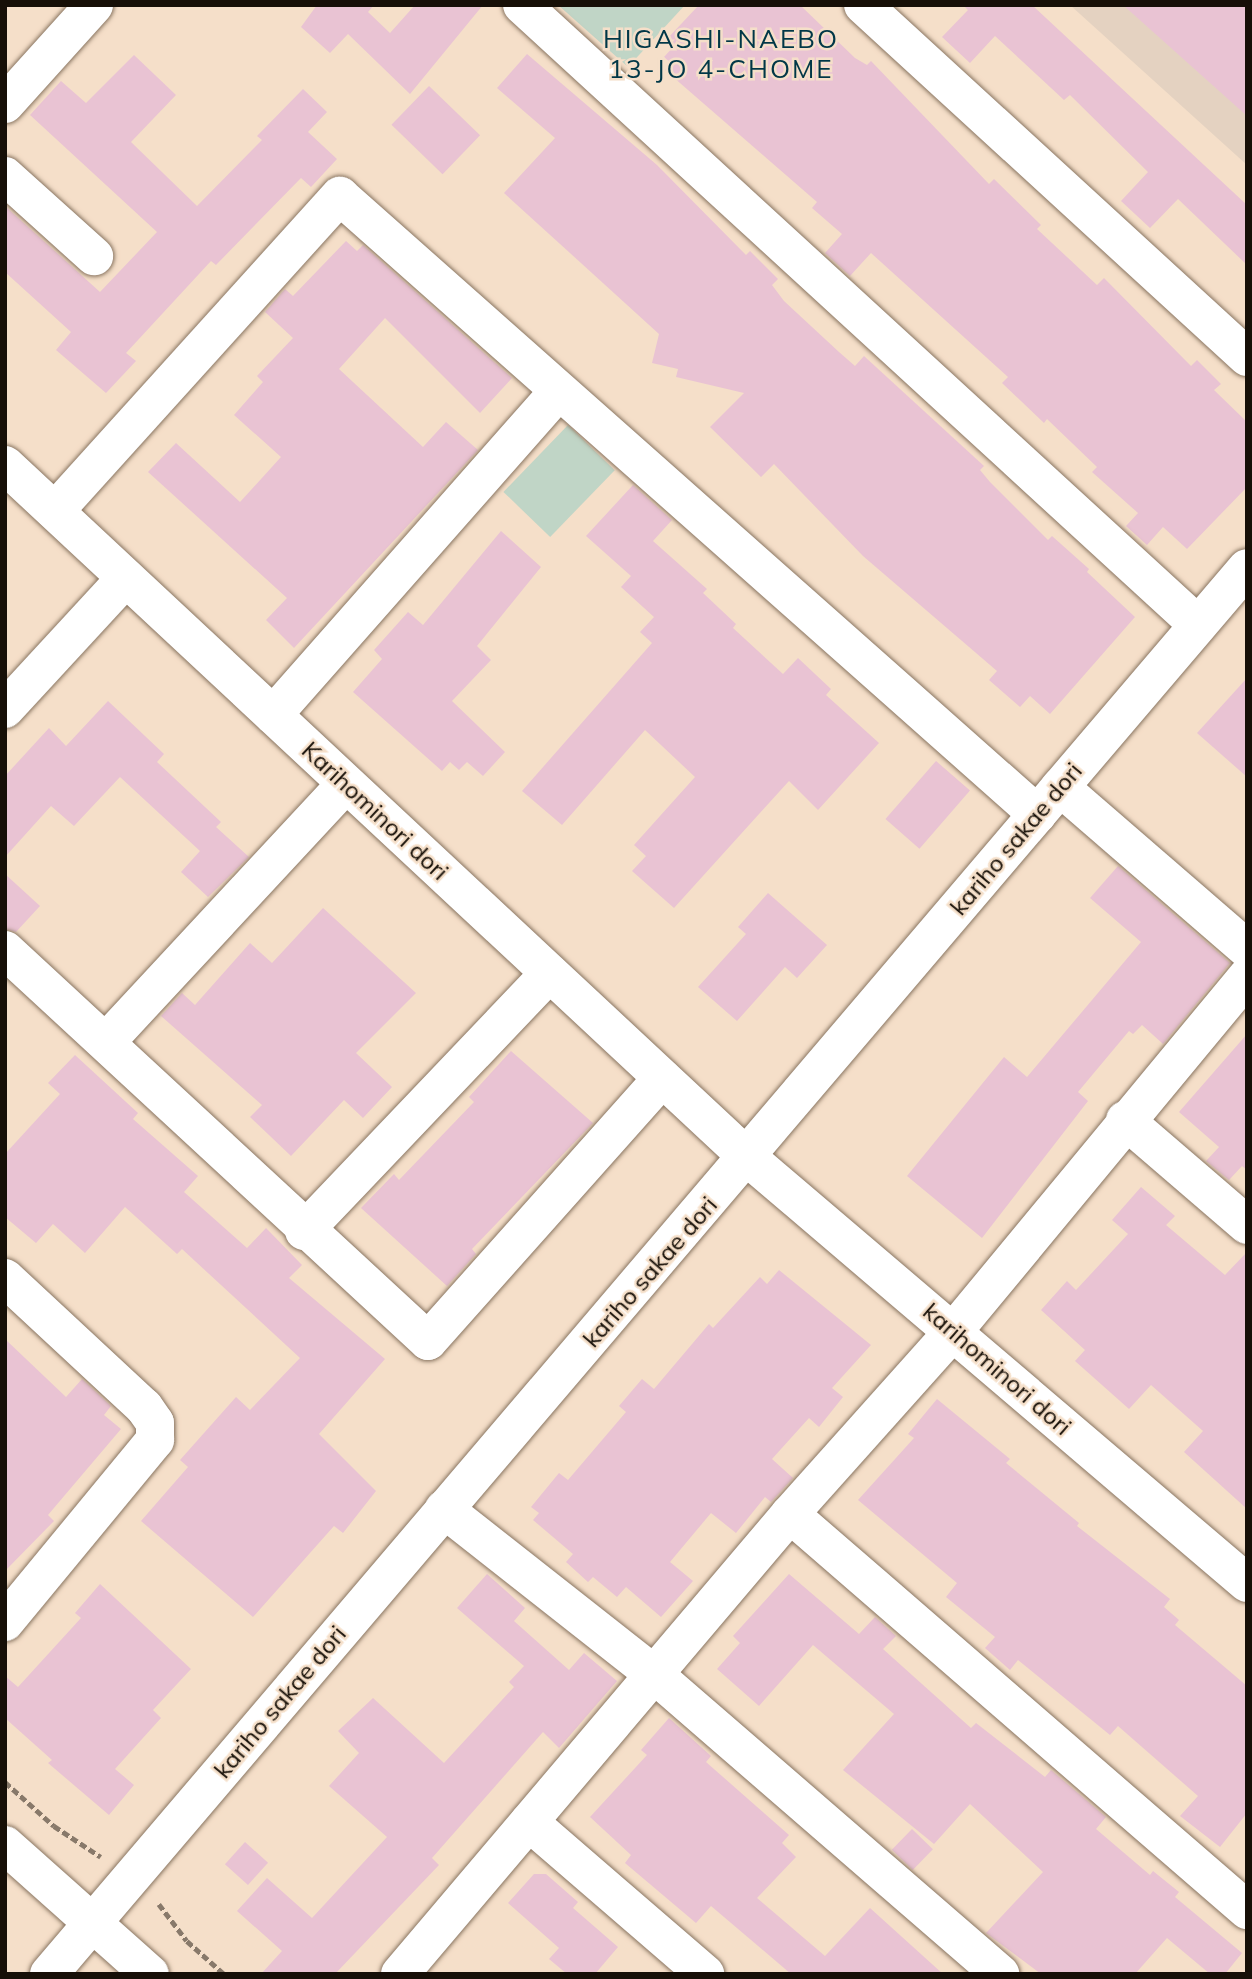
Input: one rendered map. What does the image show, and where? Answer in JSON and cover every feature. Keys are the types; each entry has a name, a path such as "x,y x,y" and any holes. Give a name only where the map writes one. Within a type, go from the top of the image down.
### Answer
{"street":[{"path":"5,104 94,5"},
{"path":"522,5 1198,625"},
{"path":"863,5 1247,356"},
{"path":"5,176 94,257"},
{"path":"55,511 340,196 559,391 1048,800 1247,949"},
{"path":"273,715 559,391"},
{"name":"Karihominori dori","path":"5,465 746,1156"},
{"name":"kariho sakae dori","path":"49,1974 1247,568"},
{"path":"5,709 126,578"},
{"path":"106,1042 346,784"},
{"path":"5,950 106,1042 304,1231 428,1341 662,1078"},
{"path":"304,1231 550,973"},
{"path":"400,1974 790,1514 953,1332 1125,1120 1247,976"},
{"path":"1125,1120 1247,1225"},
{"name":"karihominori dori","path":"746,1156 1247,1583"},
{"path":"5,1278 144,1406 155,1423 155,1440 144,1456 7,1616"},
{"path":"444,1510 654,1675 1000,1974"},
{"path":"790,1514 1247,1910"},
{"path":"529,1822 705,1974"},
{"path":"5,1845 150,1974"}],"path":[{"path":"5,1783 54,1826 109,1862"},
{"path":"157,1901 187,1941 224,1974"}],"shaded area":[{"path":"1070,5 1247,5 1247,165"}],"green space":[{"path":"558,5 685,5 628,67"},
{"path":"568,425 615,470 550,537 503,492"}],"building":[{"path":"317,5 374,5 368,12 390,33 415,5 483,5 410,94 348,34 330,53 301,27"},
{"path":"699,5 800,5 855,58 867,65 871,61 989,184 994,179 1041,225 1037,229 1097,285 1104,278 1191,366 1197,360 1221,384 1214,390 1247,422 1247,487 1187,549 1163,527 1147,545 1126,526 1138,513 1092,472 1097,467 1047,419 1044,423 1002,383 1008,377 871,253 850,276 825,253 842,234 812,208 817,202 665,70 671,63 664,57 674,46 666,40"},
{"path":"963,5 1032,5 1247,205 1247,265 1178,199 1150,228 1121,201 1148,172 1070,95 1064,100 995,36 970,63 942,37 968,10"},
{"path":"1123,5 1247,5 1247,116"},
{"path":"527,54 657,165 746,255 750,251 778,279 772,285 784,301 839,352 855,366 864,356 984,466 980,470 990,482 1048,540 1052,536 1089,569 1087,572 1135,617 1050,714 1030,696 1020,707 989,680 997,671 863,556 774,464 761,477 710,427 744,393 676,377 678,369 652,363 659,334 504,193 555,138 497,88"},
{"path":"134,55 176,95 131,142 197,206 262,140 257,136 303,89 327,112 308,132 337,159 311,187 301,178 216,265 211,261 126,353 136,361 106,393 56,350 71,332 5,272 5,206 100,292 157,232 30,115 61,81 86,103"},
{"path":"429,86 480,135 443,174 391,125"},
{"path":"346,241 357,251 363,245 512,378 480,413 385,318 339,369 423,447 446,422 478,450 294,648 266,620 287,598 148,472 176,443 240,502 281,457 234,415 263,382 257,376 293,338 265,312 285,289 293,296"},
{"path":"633,485 672,520 653,541 707,589 703,593 736,624 733,628 783,674 798,658 831,689 826,695 879,743 818,810 789,781 674,908 632,871 646,856 634,845 695,777 645,730 562,825 522,791 652,643 640,632 654,617 621,587 631,576 586,536"},
{"path":"501,531 541,567 477,646 491,660 452,701 505,752 483,776 467,762 459,770 450,762 442,771 353,692 382,659 374,650 408,612 423,625"},
{"path":"1247,678 1247,777 1197,733"},
{"path":"108,701 164,754 157,762 221,822 216,827 249,857 208,897 181,872 200,851 120,777 74,826 51,806 5,857 5,776 49,728 66,746"},
{"path":"936,761 970,791 919,849 885,819"},
{"path":"1118,866 1230,963 1163,1044 1142,1025 1133,1034 1129,1031 1078,1092 1088,1101 982,1238 907,1176 1004,1057 1027,1077 1141,942 1090,898"},
{"path":"5,874 40,906 16,932 5,929"},
{"path":"768,893 827,945 797,978 785,967 737,1021 698,987 746,934 738,927"},
{"path":"323,908 416,993 356,1053 392,1087 363,1118 344,1100 291,1156 250,1117 262,1105 161,1016 182,993 195,1005 250,943 272,963"},
{"path":"1247,1034 1247,1170 1242,1166 1229,1180 1206,1161 1219,1147 1179,1112"},
{"path":"511,1051 593,1123 472,1249 476,1254 447,1286 361,1208 394,1174 399,1180 474,1102 469,1097"},
{"path":"75,1055 138,1113 133,1119 198,1176 184,1192 247,1248 266,1228 302,1265 289,1278 385,1359 319,1434 376,1491 343,1533 334,1526 253,1617 141,1521 188,1467 180,1460 236,1397 250,1410 300,1358 182,1249 177,1254 125,1207 85,1253 53,1224 36,1243 5,1217 5,1154 60,1094 48,1083"},
{"path":"1141,1187 1175,1216 1166,1225 1225,1275 1247,1252 1247,1509 1184,1452 1203,1431 1151,1385 1129,1409 1075,1361 1085,1350 1041,1310 1067,1281 1076,1290 1128,1234 1112,1220"},
{"path":"779,1270 871,1345 832,1388 843,1397 819,1427 809,1418 772,1459 793,1478 771,1502 765,1497 736,1533 711,1513 670,1562 693,1581 661,1617 626,1587 617,1597 593,1577 588,1582 566,1562 573,1554 533,1520 539,1513 531,1507 559,1473 568,1480 626,1412 619,1406 642,1379 654,1389 709,1324 713,1328 760,1277 767,1284"},
{"path":"5,1339 66,1397 82,1379 111,1406 104,1415 121,1429 48,1515 54,1521 5,1571"},
{"path":"937,1399 1010,1459 1006,1463 1079,1523 1077,1526 1170,1599 1164,1607 1179,1620 1175,1625 1247,1686 1247,1813 1220,1847 1180,1816 1198,1796 1118,1726 1110,1735 1018,1660 1010,1670 985,1648 995,1637 946,1597 957,1583 858,1500 914,1438 908,1434"},
{"path":"487,1574 525,1608 514,1621 569,1670 584,1653 617,1681 559,1748 543,1732 432,1858 439,1865 335,1974 261,1974 282,1951 237,1911 267,1878 312,1918 387,1837 329,1786 359,1753 338,1731 373,1698 444,1763 514,1687 509,1682 524,1666 457,1608"},
{"path":"789,1574 859,1634 875,1617 896,1636 883,1649 971,1728 976,1723 1045,1777 1051,1770 1106,1817 1096,1829 1150,1875 1153,1871 1179,1892 1175,1897 1242,1953 1225,1974 1210,1974 1167,1938 1135,1974 1041,1974 986,1933 1043,1872 970,1804 934,1844 843,1770 894,1714 813,1645 759,1706 717,1669 740,1643 733,1636"},
{"path":"100,1584 191,1669 153,1710 161,1718 115,1769 134,1785 109,1815 48,1763 52,1760 5,1718 5,1676 18,1687 81,1618 75,1613"},
{"path":"669,1718 711,1756 706,1762 789,1835 782,1843 796,1857 757,1898 825,1956 870,1908 943,1974 791,1974 711,1906 696,1923 625,1863 631,1855 590,1817 647,1755 641,1750"},
{"path":"912,1829 933,1849 913,1870 892,1850"},
{"path":"245,1842 268,1863 248,1885 225,1864"},
{"path":"534,1874 546,1874 578,1902 573,1908 618,1947 595,1974 567,1974 549,1959 559,1948 508,1903"}],"district":[{"name":"HIGASHI-NAEBO 13-JO 4-CHOME","path":"721,54"}]}
